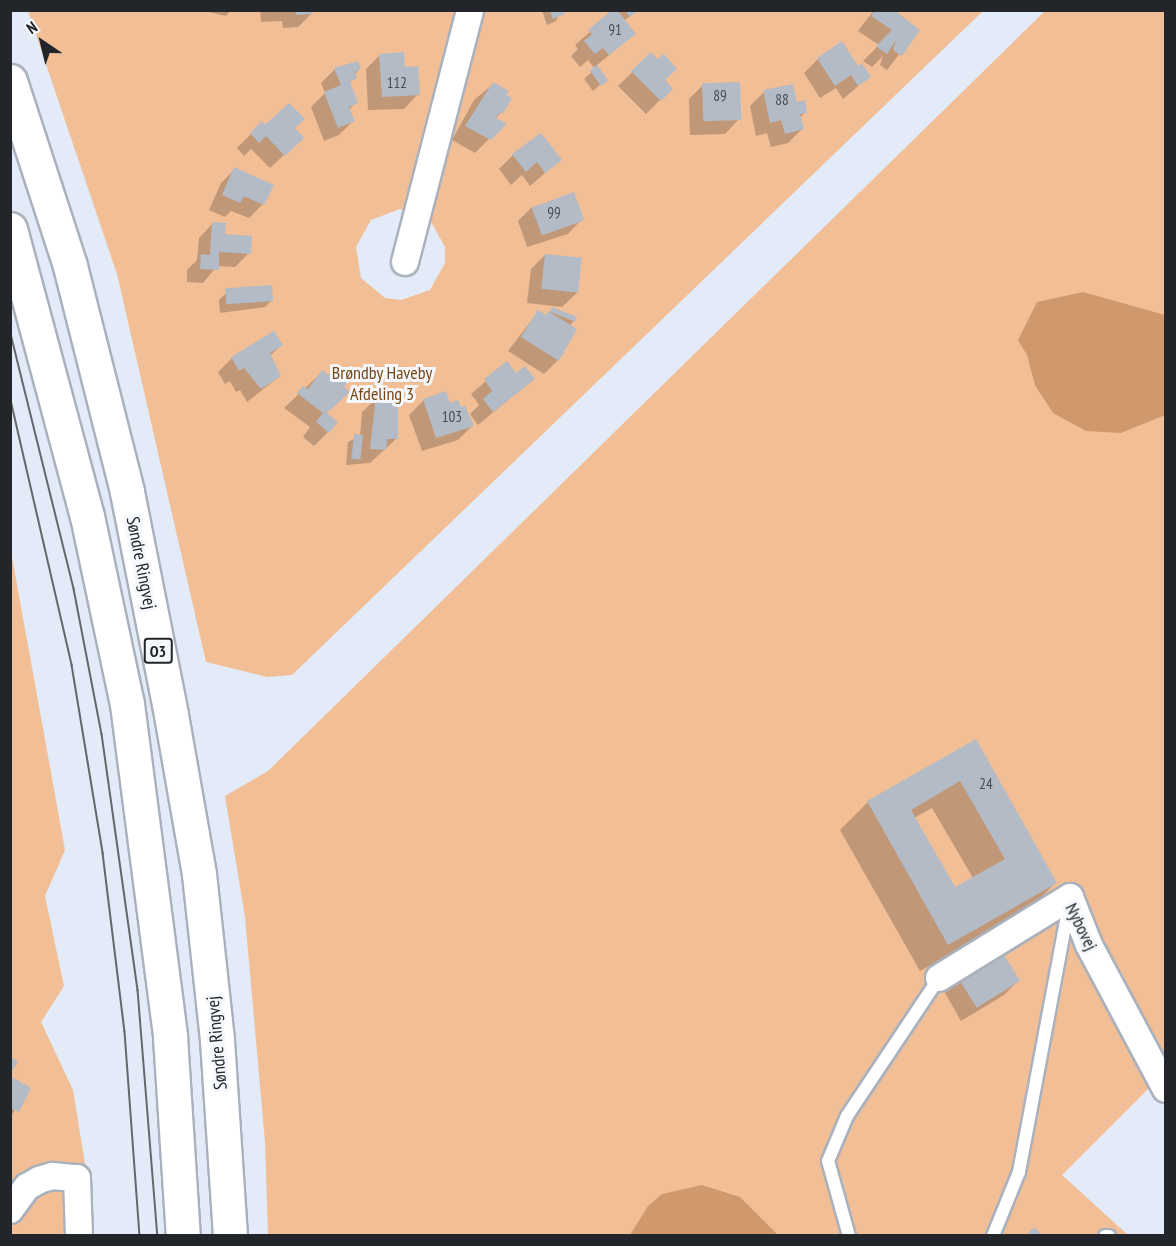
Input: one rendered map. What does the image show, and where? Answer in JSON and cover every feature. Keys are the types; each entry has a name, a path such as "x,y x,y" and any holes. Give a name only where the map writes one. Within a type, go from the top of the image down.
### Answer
{"main road":[{"name":"Søndre Ringvej","path":"10,81 70,266 119,458 168,703 199,873 217,1040 230,1236"},
{"name":"O3","path":"10,229 87,516 127,704 170,1037 183,1236"}],"street":[{"path":"405,262 470,10"},
{"name":"Nybovej","path":"939,978 1070,897 1089,945 1158,1082 1166,1089"},
{"path":"10,1210 27,1187 39,1180 52,1176 77,1178 79,1236"}],"lane":[{"path":"993,1236 1019,1172 1070,897"},
{"path":"849,1236 828,1161 847,1116 939,978"}],"green space":[{"name":"Brøndby Haveby Afdeling 3","path":"28,11 983,11 292,675 267,677 206,662 117,274","holes":["400,209 430,220 445,247 445,263 430,290 401,300 385,298 361,278 356,247 371,220"]},
{"path":"1045,11 1165,11 1165,1072 1062,1175 1128,1235 268,1235 265,1142 245,917 225,796 268,771"},
{"path":"10,546 65,850 45,896 64,986 41,1022 73,1090 86,1170 87,1235 11,1235"}],"shaded area":[{"path":"1083,292 1165,315 1165,415 1121,433 1086,431 1053,413 1035,385 1027,355 1018,340 1037,302"},
{"path":"702,1185 740,1197 778,1235 630,1235 648,1206 662,1194"}],"building":[{"path":"296,10 312,10 313,14 296,15"},
{"path":"550,10 563,10 565,14 553,19"},
{"path":"612,10 617,10 636,34 609,55 603,48 595,54 584,41 592,34 588,30"},
{"path":"625,10 639,10 630,17"},
{"path":"875,10 894,10 920,30 902,56 893,50 896,40 887,54 876,46 892,30 871,16"},
{"path":"842,41 858,66 862,63 871,77 858,86 851,75 835,86 817,58"},
{"path":"404,52 405,67 418,66 420,95 382,97 379,54"},
{"path":"651,52 658,59 664,54 677,69 665,80 673,89 661,101 631,71"},
{"path":"358,61 361,69 355,72 357,78 350,81 358,103 349,107 355,121 338,128 324,92 341,85 334,68"},
{"path":"597,65 608,80 601,86 590,70"},
{"path":"493,82 509,91 506,95 512,98 503,114 500,112 496,118 507,124 491,140 465,126"},
{"path":"740,82 741,120 703,121 702,83"},
{"path":"793,84 797,102 805,100 807,113 800,114 804,129 785,134 781,120 770,123 763,90"},
{"path":"289,103 305,119 295,128 304,138 285,156 266,136 259,143 250,133 262,121 265,125"},
{"path":"541,133 562,160 545,173 537,162 526,172 512,154"},
{"path":"234,167 274,185 264,205 244,196 240,203 222,195"},
{"path":"574,192 584,220 542,236 532,207"},
{"path":"212,222 226,223 225,234 252,236 251,254 219,252 219,270 200,269 201,254 210,255"},
{"path":"545,254 582,258 578,293 541,289"},
{"path":"272,285 273,301 226,304 225,288"},
{"path":"552,307 577,317 575,322 550,312"},
{"path":"538,310 546,315 548,311 577,329 559,361 521,337"},
{"path":"274,331 283,345 270,353 281,376 261,389 244,368 239,371 231,357"},
{"path":"507,361 516,373 525,366 535,379 493,412 483,399 492,391 484,379"},
{"path":"336,366 352,378 344,387 350,392 327,413 338,422 329,433 316,422 323,413 297,393 303,386 308,389 322,370 329,375"},
{"path":"446,391 450,403 458,400 461,407 465,406 474,426 436,438 423,399"},
{"path":"376,396 398,398 398,439 387,439 386,450 370,449"},
{"path":"354,434 363,435 360,460 351,459"},
{"path":"976,739 1057,883 948,945 867,801","holes":["960,781 1005,859 955,887 911,810"]},
{"path":"1002,952 1020,981 977,1008 959,979"},
{"path":"10,1057 18,1061 10,1075"},
{"path":"10,1076 31,1088 19,1112 10,1108"},
{"path":"1034,1227 1043,1236 1026,1236"}],"tram line":[{"path":"10,330 74,589 102,734 138,990 158,1236"},
{"path":"10,396 72,665 103,853 125,1032 140,1236"}]}
